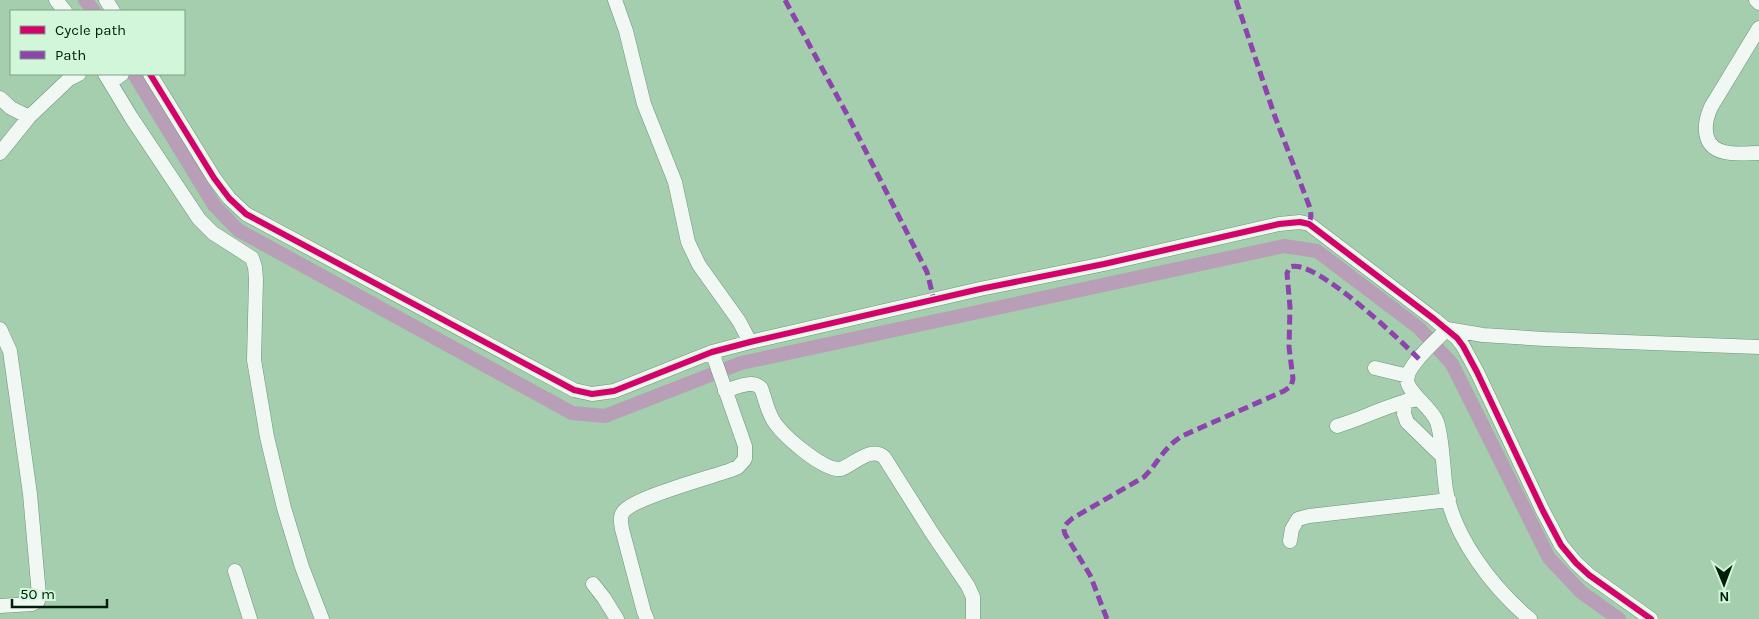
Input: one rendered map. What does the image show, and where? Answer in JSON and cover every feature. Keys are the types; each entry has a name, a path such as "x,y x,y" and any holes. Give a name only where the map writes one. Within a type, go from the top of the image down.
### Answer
{"street":[{"path":"56,0 64,10"},
{"path":"615,0 626,31 644,104 675,182 690,248 699,265 739,321 750,342"},
{"path":"1756,0 1759,3"},
{"path":"1759,28 1711,107 1705,131 1708,143 1718,151 1759,153"},
{"path":"0,153 29,117 69,79 77,75"},
{"path":"151,75 214,178 229,198 246,214 334,263 574,390 592,394 614,392 750,342 980,289 1104,264 1270,226 1300,222 1309,224 1447,329 1463,346 1546,518 1561,545 1589,575 1651,619"},
{"path":"109,76 131,117 199,219 213,233 252,258 256,279 254,360 267,437 284,508 302,567 322,619"},
{"path":"0,98 11,108 29,117"},
{"path":"0,329 10,351 30,494 39,595 38,601 32,604 0,606"},
{"path":"1447,329 1483,335 1759,347"},
{"path":"1447,329 1422,355 1408,376 1408,386 1412,400 1432,412 1438,424 1449,500 1460,531 1506,596 1530,619"},
{"path":"647,619 622,529 621,517 625,510 633,504 731,470 742,463 746,455 746,446 713,357"},
{"path":"1376,368 1408,376"},
{"path":"724,387 758,385 776,426 801,448 826,466 841,469 872,453 881,454 968,586 973,597 973,619"},
{"path":"1337,426 1412,400"},
{"path":"1412,400 1404,414 1407,422 1442,456"},
{"path":"1290,542 1292,529 1298,520 1309,516 1449,500"},
{"path":"235,572 250,619"},
{"path":"593,584 604,598 616,619"}],"waterway":[{"path":"85,0 93,10"},
{"path":"135,75 214,205 238,230 572,413 605,416 741,363 1284,246 1317,251 1419,328 1452,364 1549,558 1581,592 1619,619"}],"marked path":[{"path":"785,0 849,118 927,272 934,300"},
{"path":"1236,0 1274,114 1310,208 1309,224"},
{"path":"1107,619 1090,575 1065,534 1064,531 1067,523 1144,477 1165,451 1182,436 1284,391 1291,386 1293,379 1289,347 1290,307 1287,273 1290,267 1302,267 1337,287 1377,319 1419,359"}],"cycle path":[{"path":"151,75 214,178 229,198 246,214 574,390 592,394 614,391 712,352 750,342 980,289 1104,264 1279,224 1300,222 1309,224 1457,338 1477,372 1561,545 1589,575 1651,619"}]}
